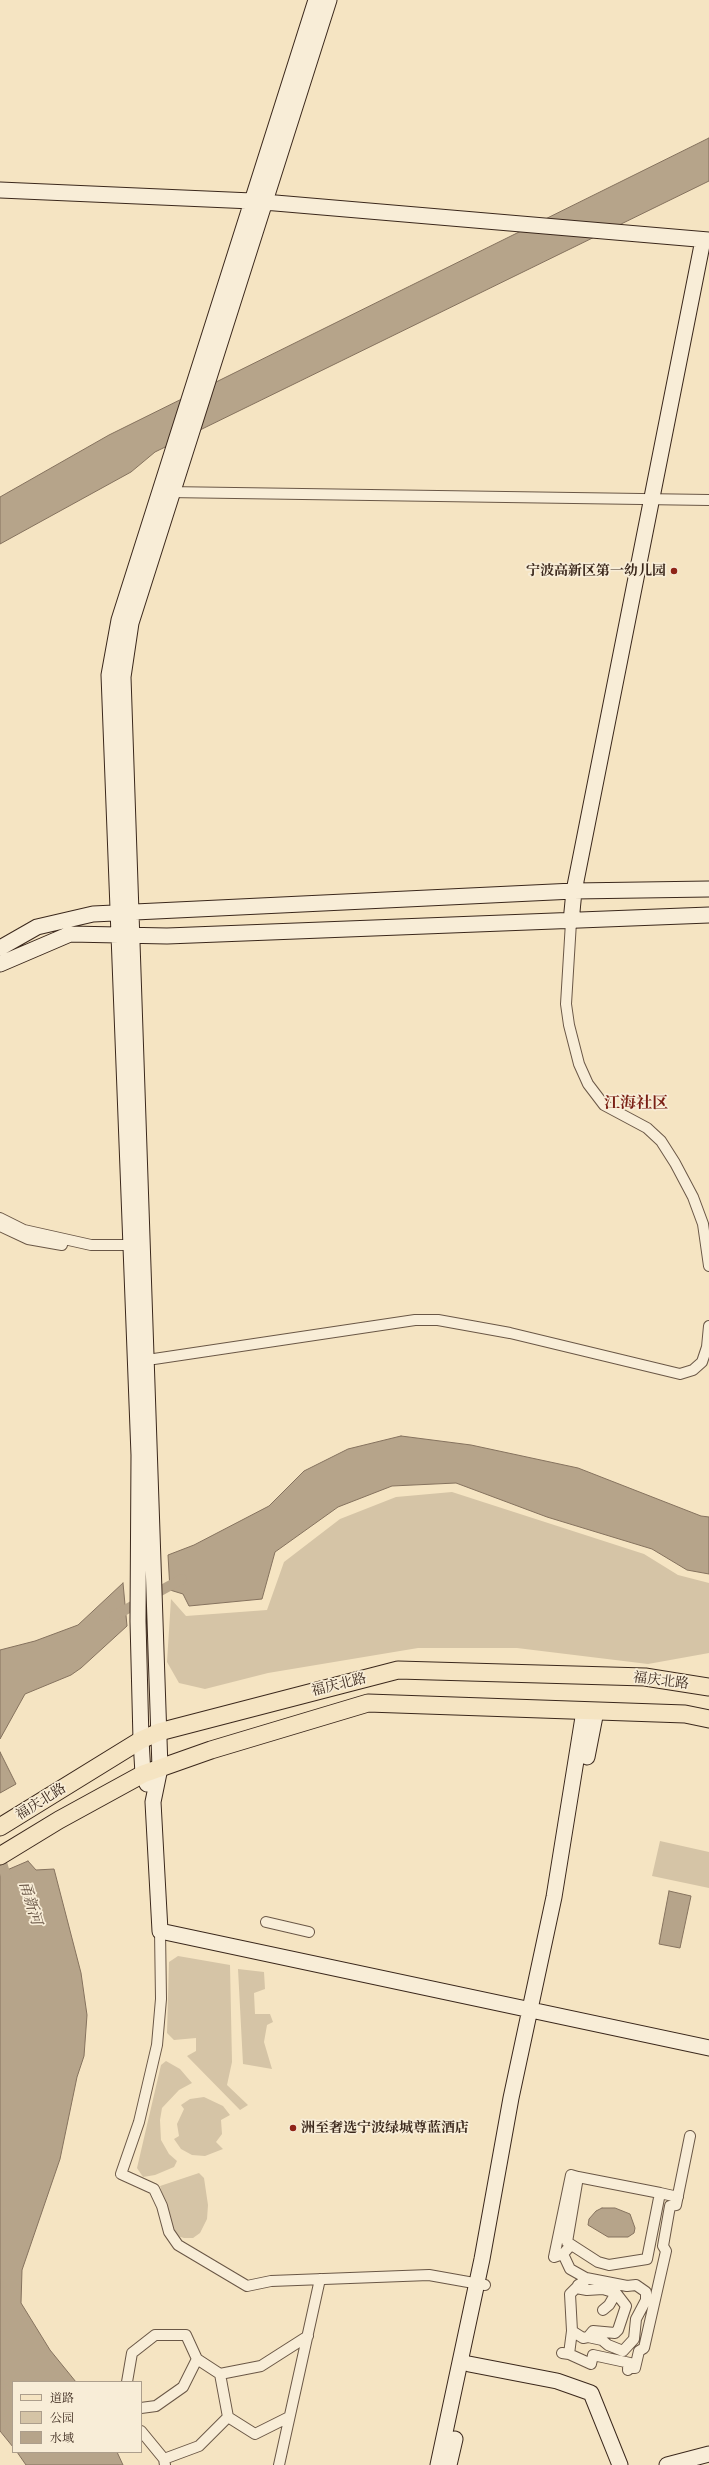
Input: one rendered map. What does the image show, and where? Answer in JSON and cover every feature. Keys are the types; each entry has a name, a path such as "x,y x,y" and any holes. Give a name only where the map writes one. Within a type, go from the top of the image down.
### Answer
{"main road":[{"path":"316,0 258,202 166,492 131,624 123,677 124,914 141,1358 154,1571 160,1768 154,1802 160,1931 533,2012 709,2048"},
{"path":"258,202 329,0"},
{"path":"0,190 258,202 706,240 652,499 574,891 571,922"},
{"path":"0,948 37,927 93,914 124,914 574,891 709,889"},
{"path":"0,964 70,934 167,936 571,922 709,915"},
{"path":"141,1358 138,1580 141,1740 143,1774 154,1802"},
{"name":"福庆北路","path":"0,1828 141,1740 159,1732 398,1670 645,1677 709,1687"},
{"name":"福庆北路","path":"0,1856 59,1820 143,1774 211,1750 368,1703 685,1714 709,1719"},
{"path":"449,2465 469,2364 481,2284 590,1711"},
{"path":"438,2465 481,2284"},
{"path":"469,2364 557,2381 591,2393 620,2465"},
{"path":"667,2465 709,2454"}],"street":[{"path":"166,492 709,500"},
{"path":"571,922 566,1004 569,1025 579,1064 588,1084 604,1105 647,1128 661,1141 675,1163 693,1197 703,1224 709,1266"},
{"path":"0,1218 24,1230 91,1245 137,1248"},
{"path":"0,1226 28,1240 101,1251 137,1248"},
{"path":"141,1358 415,1320 438,1320 510,1333 680,1374 693,1370 702,1362 707,1347 709,1326"},
{"path":"266,1922 309,1932"},
{"path":"160,1931 161,1999 157,2045 139,2122 121,2174 154,2189 162,2206 169,2232 178,2245 247,2286 271,2281 429,2275 481,2284"},
{"path":"652,2262 664,2205 676,2205 690,2136"},
{"path":"571,2245 563,2254 554,2257 571,2175 678,2197"},
{"path":"578,2177 567,2242 598,2262 609,2265 647,2258 660,2193"},
{"path":"586,2278 585,2281 578,2285 578,2288 570,2294 573,2313 572,2331 566,2353 591,2364 593,2355 630,2363 628,2371 635,2368 639,2351 644,2348 666,2251 663,2246 670,2206"},
{"path":"563,2254 570,2270 586,2278 641,2287 646,2292 646,2300 636,2319 634,2339 623,2351 608,2345 602,2340 588,2337 583,2338 572,2331"},
{"path":"279,2465 320,2279"},
{"path":"578,2288 587,2290 603,2289 616,2293 626,2306 618,2330 615,2333 593,2331 588,2337"},
{"path":"603,2310 609,2305 616,2293"},
{"path":"127,2381 132,2353 155,2335 186,2335 197,2359 220,2374 261,2366 308,2336"},
{"path":"142,2408 156,2406 183,2387 197,2359"},
{"path":"220,2374 228,2417 255,2434 289,2417"},
{"path":"142,2432 164,2462 199,2446 228,2417"}],"green space":[{"path":"452,1492 644,1554 678,1575 709,1583 709,1653 648,1664 517,1648 418,1648 268,1673 205,1689 179,1683 167,1662 171,1599 186,1616 267,1610 284,1562 340,1519 396,1497"},
{"path":"660,1841 709,1852 709,1888 652,1876"},
{"path":"178,1956 230,1965 232,2062 227,2085 248,2105 240,2110 187,2056 196,2051 196,2038 174,2040 167,2033 169,1962"},
{"path":"238,1969 264,1972 265,1989 254,1993 255,2014 270,2014 273,2022 267,2025 264,2042 272,2069 243,2064"},
{"path":"166,2061 180,2069 192,2083 179,2090 162,2108 160,2120 161,2140 169,2154 177,2161 174,2167 155,2175 143,2177 137,2168 161,2065"},
{"path":"204,2097 223,2106 230,2115 221,2120 222,2134 216,2142 223,2149 205,2156 192,2155 181,2149 174,2139 179,2136 177,2124 184,2109 181,2105 190,2099"},
{"path":"199,2173 204,2178 208,2205 207,2219 200,2233 193,2238 184,2238 174,2235 160,2186"}],"water":[{"path":"709,138 709,181 155,452 131,472 0,544 0,497 109,435"},
{"path":"401,1436 471,1445 578,1468 701,1516 709,1517 709,1574 687,1570 652,1549 547,1517 456,1483 392,1486 338,1507 275,1552 262,1599 189,1606 183,1594 170,1590 168,1555 194,1545 269,1506 304,1471 348,1449"},
{"path":"123,1583 127,1626 81,1668 71,1675 25,1694 0,1739 0,1650 35,1641 78,1625"},
{"path":"0,1752 16,1784 0,1793"},
{"path":"28,1861 36,1870 54,1869 81,1973 87,2015 84,2056 77,2077 60,2159 22,2270 21,2303 50,2350 75,2381 12,2381 12,2446 0,2431 0,1873"},
{"path":"669,1891 691,1896 680,1948 659,1944"},
{"path":"602,2208 615,2208 630,2214 635,2228 634,2233 628,2237 608,2237 588,2225 589,2219 596,2211"},
{"path":"18,2453 117,2453 123,2465 26,2465"}],"waterway":[{"path":"114,1616 182,1579"},
{"name":"甬新河","path":"0,1856 8,1883"}],"place":[{"name":"宁波高新区第一幼儿园","path":"674,571"},
{"name":"洲至奢选宁波绿城尊蓝酒店","path":"293,2128"}],"district":[{"name":"江海社区","path":"636,1104"}]}
